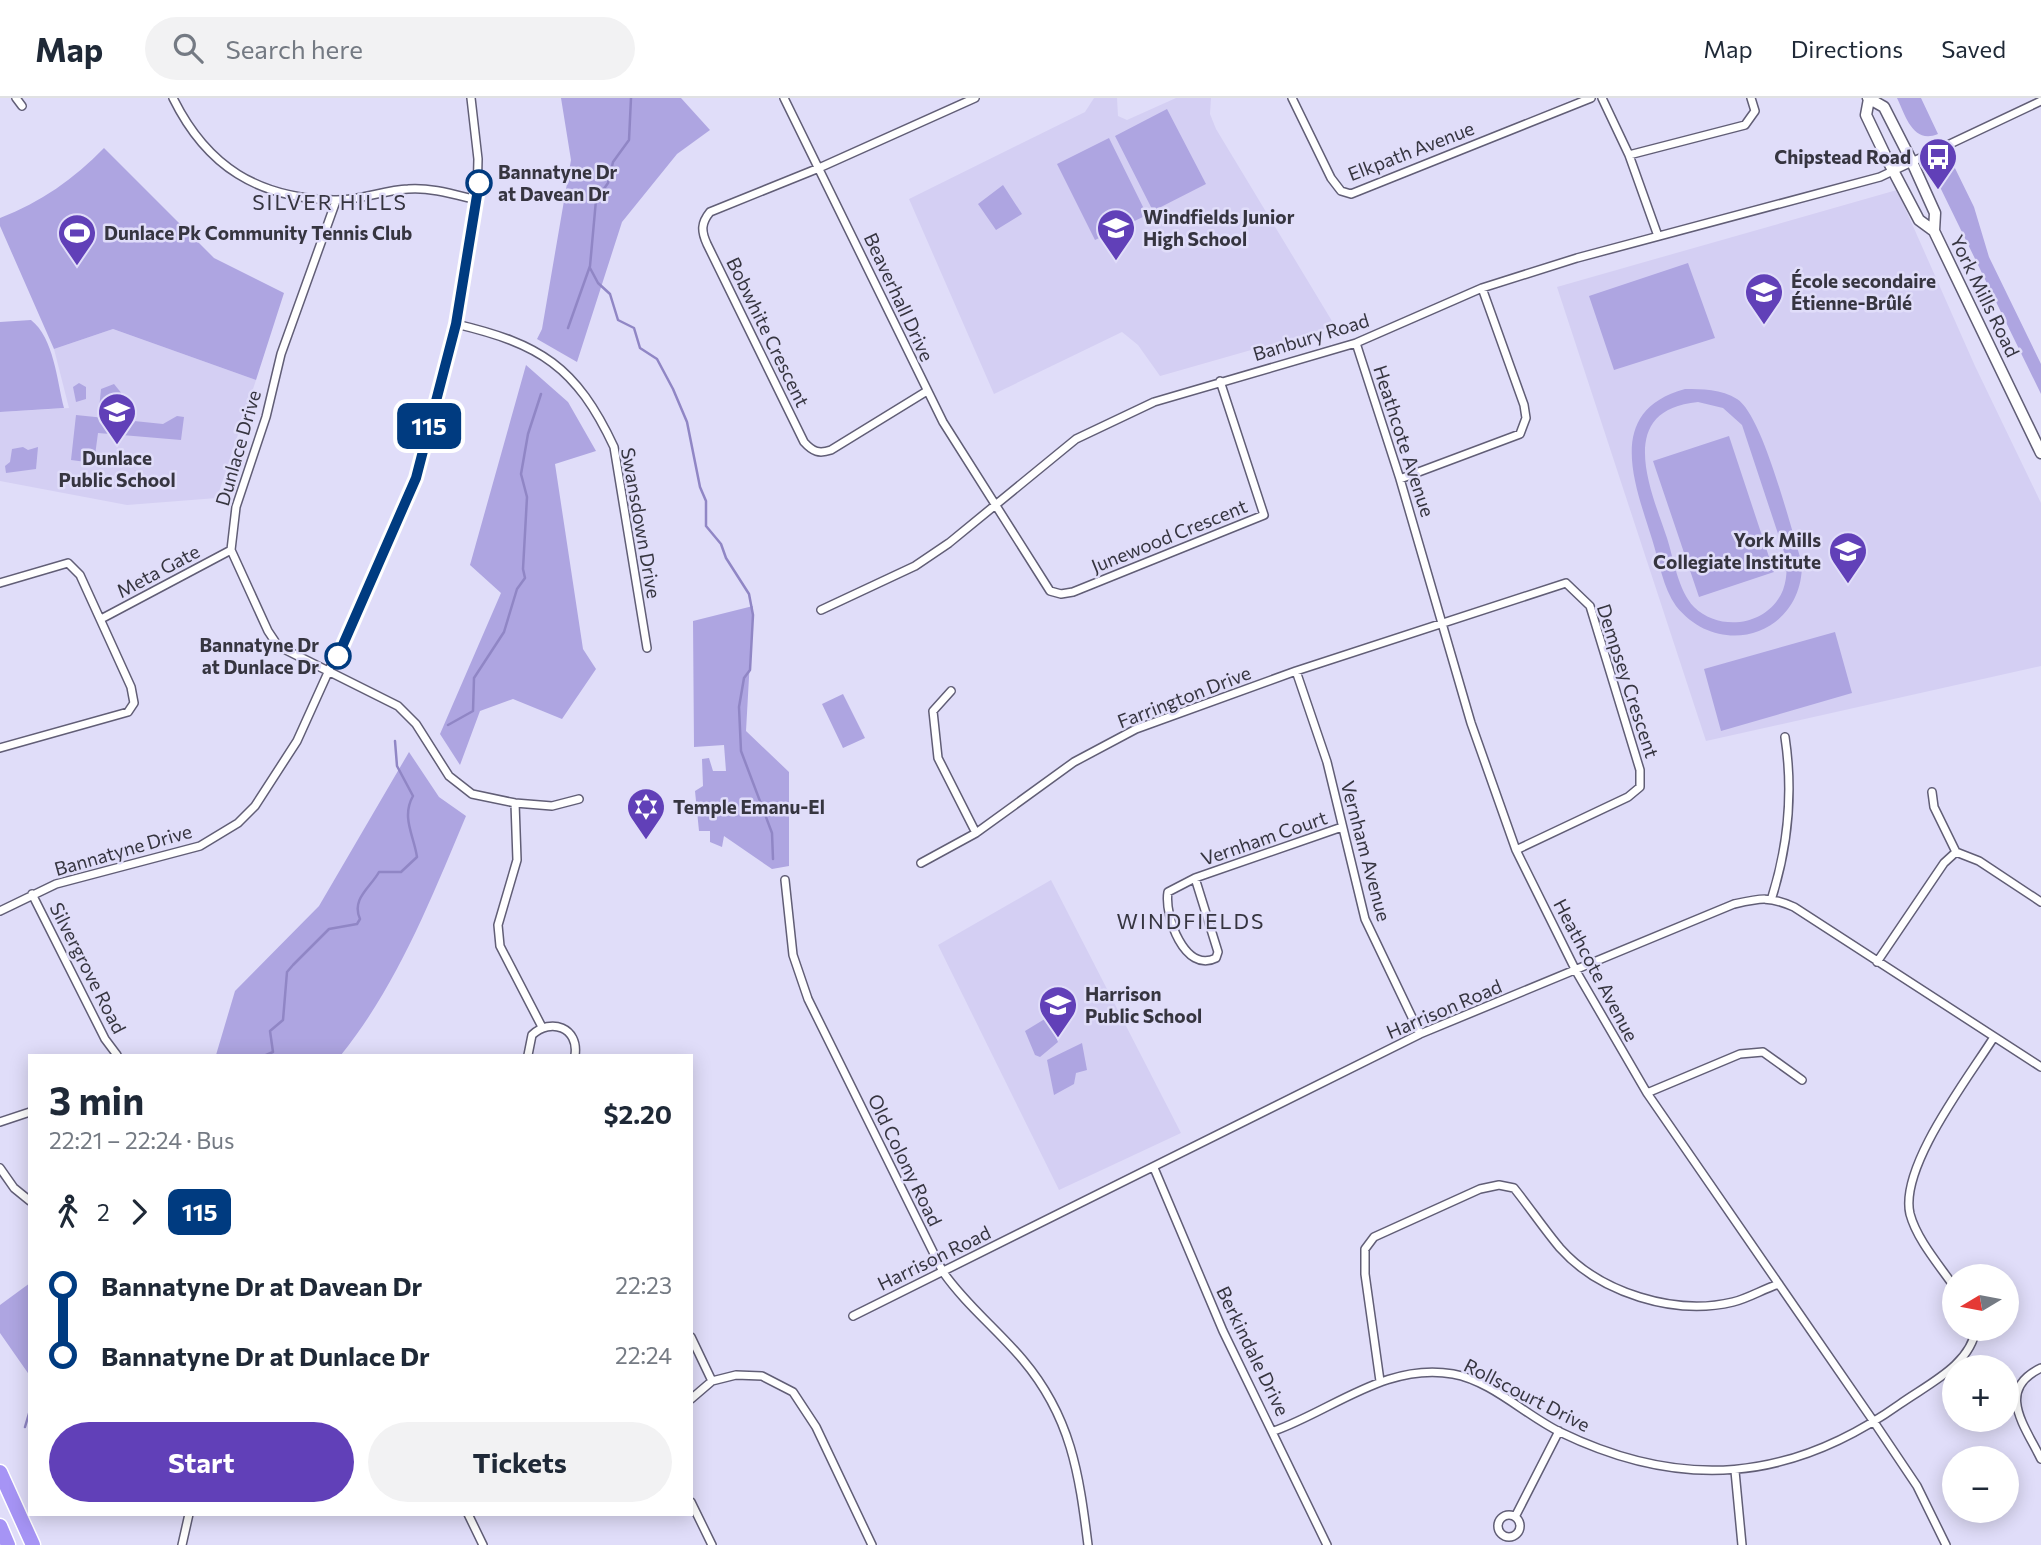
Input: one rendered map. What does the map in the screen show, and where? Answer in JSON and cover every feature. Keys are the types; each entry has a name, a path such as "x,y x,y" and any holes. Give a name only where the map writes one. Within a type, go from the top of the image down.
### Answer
{"highway":[{"path":"0,1472 33,1545"},
{"path":"0,1526 8,1545"}],"main road":[{"name":"York Mills Road","path":"1934,231 1935,213 1912,162 1884,107 1869,99 1866,115 1893,171 1919,220 1934,231 2041,453"}],"street":[{"path":"16,98 22,106"},
{"path":"173,98 185,121 228,170 269,191 336,201 411,188 477,200"},
{"name":"Bannatyne Drive","path":"0,911 56,884 200,846 238,823 255,806 297,741 331,671 416,478 456,324 477,200 478,159 471,98"},
{"name":"Beaverhall Drive","path":"784,98 927,391 995,504"},
{"path":"819,168 975,98"},
{"name":"Elkpath Avenue","path":"1292,98 1331,178 1341,191 1351,194 1591,98"},
{"path":"1602,98 1629,155 1658,236"},
{"path":"1629,155 1745,125 1755,111 1751,98"},
{"path":"1912,162 2041,102"},
{"name":"Banbury Road","path":"821,610 915,566 949,544 1076,439 1154,402 1356,343 1482,288 1658,236 1834,191 1912,162"},
{"name":"Bobwhite Crescent","path":"819,168 710,212 703,220 702,232 707,244 804,442 811,450 821,454 831,450 927,391"},
{"name":"Dunlace Drive","path":"231,550 236,507 266,417 274,375 336,201"},
{"path":"1400,479 1520,434 1526,418 1524,405 1482,288"},
{"name":"Swansdown Drive","path":"456,324 502,335 534,348 574,382 601,419 614,447 647,648"},
{"name":"Heathcote Avenue","path":"1356,343 1400,479 1471,723 1516,850 1576,971 1647,1093 1917,1486 1946,1545"},
{"name":"Junewood Crescent","path":"995,504 1044,583 1050,591 1061,594 1264,515 1220,381"},
{"path":"231,550 268,631 278,646 398,706 416,724 449,776 472,794 515,803 552,806 579,799"},
{"name":"Meta Gate","path":"101,619 231,550"},
{"path":"0,583 68,563 80,575 101,619 131,687 134,703 128,712 0,748"},
{"name":"Dempsey Crescent","path":"1443,624 1566,583 1590,606 1640,770 1640,787 1628,797 1516,850"},
{"name":"Farrington Drive","path":"922,863 976,833 1073,762 1136,729 1296,671 1443,624"},
{"name":"Vernham Avenue","path":"1296,671 1327,762 1365,919 1420,1034"},
{"path":"951,691 933,711 938,758 976,833"},
{"path":"1785,737 1790,772 1783,863 1772,897 1794,906 2041,1067"},
{"path":"1931,792 1934,807 1956,852 1979,861 2041,902"},
{"path":"515,803 517,860 498,925 500,946 542,1027"},
{"name":"Vernham Court","path":"1195,878 1217,952 1216,958 1207,963 1195,960 1182,945 1166,904 1168,892 1195,878 1342,827"},
{"path":"1877,961 1944,863 1956,852"},
{"name":"Old Colony Road","path":"785,880 793,956 808,999 943,1272 971,1309 1021,1358 1041,1383 1061,1418 1076,1463 1088,1545"},
{"name":"Silvergrove Road","path":"32,894 105,1039 116,1054"},
{"name":"Harrison Road","path":"853,1315 1420,1034 1734,904 1772,897"},
{"path":"528,1054 532,1035 542,1027 557,1026 570,1033 576,1046 575,1054"},
{"path":"1942,1269 1918,1233 1910,1213 1910,1193 1916,1167 1928,1141 1994,1037"},
{"path":"1647,1093 1740,1054 1763,1052 1802,1080"},
{"path":"0,1122 28,1113"},
{"path":"0,1168 14,1188 28,1199"},
{"name":"Berkindale Drive","path":"1154,1168 1223,1331 1274,1431 1327,1545"},
{"path":"1380,1381 1365,1274 1366,1250 1374,1237 1480,1189 1499,1185 1514,1188 1561,1249 1580,1266 1619,1289 1660,1303 1701,1306 1734,1301 1779,1284"},
{"path":"693,1341 712,1381"},
{"name":"Rollscourt Drive","path":"1274,1431 1380,1381 1413,1372 1454,1374 1482,1385 1559,1432 1604,1450 1647,1463 1687,1470 1735,1471 1790,1461 1874,1422 1961,1360 1974,1341"},
{"path":"2041,1368 2027,1375 2015,1394 2018,1410 2041,1458"},
{"path":"693,1397 712,1381 736,1374 762,1376 793,1392 816,1427 872,1545"},
{"path":"1515,1517 1559,1432"},
{"path":"1735,1471 1742,1545"},
{"path":"693,1506 712,1545"},
{"path":"182,1545 189,1516"},
{"path":"469,1516 484,1545"}],"shaded area":[{"path":"561,98 681,98 710,130 677,154 622,222 577,362 537,339 542,329 571,160"},
{"name":"Windfields Junior High School","path":"1094,98 1117,98 1118,116 1127,120 1176,98 1211,98 1210,114 1216,129 1335,326 1160,376 1138,345 1122,332 994,394 909,199 1085,112"},
{"path":"1897,98 1921,98 1938,134 1929,136 1916,132"},
{"path":"1167,109 1206,184 1153,211 1115,136"},
{"path":"1109,138 1147,215 1095,240 1057,164"},
{"path":"104,148 214,258 284,293 256,380 113,329 54,349 0,226 0,218 56,189"},
{"path":"1951,160 1974,207 1989,257 2041,364 2041,394 1939,185 1939,170"},
{"path":"1003,185 1022,214 996,230 978,204"},
{"name":"York Mills Collegiate Institute","path":"1897,190 1975,366 2041,503 2041,666 1706,741 1557,287"},
{"path":"1688,263 1715,338 1614,370 1589,296"},
{"path":"31,320 39,328 50,349 64,408 0,412 0,322"},
{"name":"Dunlace Public School","path":"113,329 256,380 217,498 127,505 0,481 0,412 69,408 54,349"},
{"path":"526,365 568,402 596,451 555,464 583,649 596,669 562,719 513,699 480,711 460,765 440,734 501,593 470,565"},
{"path":"79,383 86,387 86,399 76,402 73,387"},
{"path":"114,384 127,400 113,413 103,413 99,409 101,389"},
{"path":"1685,389 1725,393 1737,399 1747,409 1757,427 1802,563 1799,588 1789,608 1774,623 1756,632 1735,636 1714,633 1694,623 1676,606 1668,591 1639,495 1632,452 1634,432 1643,414 1660,400","holes":["1698,402 1723,408 1742,425 1787,566 1783,590 1767,611 1756,618 1730,622 1705,615 1694,607 1684,592 1653,498 1645,455 1647,436 1655,420 1672,408"]},
{"path":"76,415 163,424 177,416 184,417 181,440 98,433 94,463 71,460"},
{"path":"1729,436 1774,572 1699,597 1653,461"},
{"path":"23,447 28,450 38,447 36,469 6,473 5,466 10,462 12,449"},
{"path":"753,606 746,731 789,772 789,866 772,869 724,836 722,847 710,842 710,831 699,831 695,791 703,786 702,759 709,758 713,771 726,771 724,745 694,747 693,621"},
{"path":"1835,632 1852,693 1721,731 1704,669"},
{"path":"843,694 865,738 843,748 822,704"},
{"path":"409,752 439,797 466,816 412,940 380,999 342,1054 216,1054 235,991 319,906"},
{"name":"Harrison Public School","path":"1051,880 1181,1133 1059,1190 938,945"},
{"path":"1048,1017 1058,1042 1040,1057 1035,1055 1025,1031"},
{"path":"1082,1043 1087,1070 1076,1073 1074,1084 1054,1095 1047,1060"},
{"path":"28,1284 28,1373 0,1333 0,1305"}],"waterway":[{"path":"568,328 590,266 596,200 608,183 613,162 629,140 631,98"},
{"path":"590,268 598,283 610,294 618,320 634,328 640,348 657,359 673,389 687,422 700,487 706,501 706,526 721,544 726,558 749,594 753,615 750,670 744,678 739,707 741,751 772,833 773,859"},
{"path":"448,725 473,711 474,678 504,632 517,589 525,578 523,569 527,497 521,474 528,434 541,394"},
{"path":"268,1054 273,1052 270,1031 283,1020 287,972 329,929 357,924 360,919 360,900 379,872 401,872 417,857 408,819 413,796 397,766 395,741"},
{"path":"25,1427 28,1417"}],"bus line":[{"name":"115","path":"338,656 416,478 456,324 479,183"}],"place":[{"name":"Bannatyne Dr at Davean Dr","path":"479,183"},
{"name":"Chipstead Road","path":"1938,191"},
{"name":"Windfields Junior High School","path":"1116,262"},
{"name":"Dunlace Pk Community Tennis Club","path":"77,267"},
{"name":"École secondaire Étienne-Brûlé","path":"1764,326"},
{"name":"Dunlace Public School","path":"117,446"},
{"name":"York Mills Collegiate Institute","path":"1848,585"},
{"name":"Bannatyne Dr at Dunlace Dr","path":"338,656"},
{"name":"Temple Emanu-El","path":"646,841"},
{"name":"Harrison Public School","path":"1058,1039"}],"district":[{"name":"SILVER HILLS","path":"330,203"},
{"name":"WINDFIELDS","path":"1191,922"}]}
